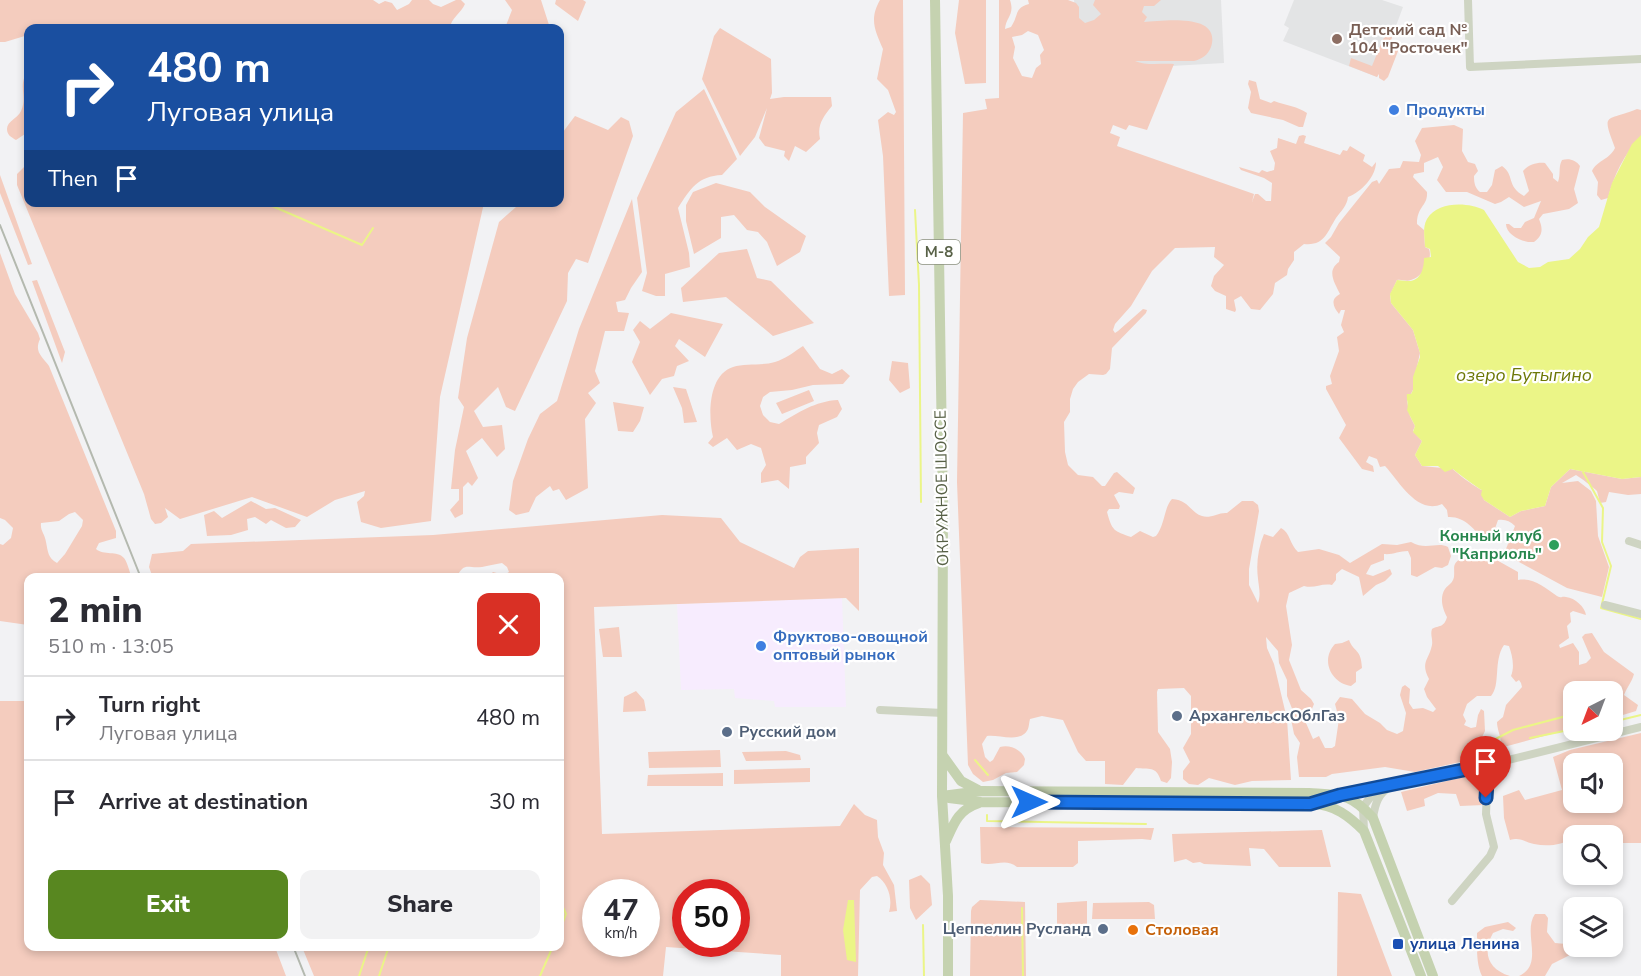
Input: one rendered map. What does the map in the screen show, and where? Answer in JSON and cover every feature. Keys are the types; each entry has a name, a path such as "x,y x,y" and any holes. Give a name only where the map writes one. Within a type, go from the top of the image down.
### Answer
{"main road":[{"name":"ОКРУЖНОЕ ШОССЕ","path":"935,0 943,512 942,796 948,896 948,976"},
{"path":"943,756 961,782 981,796"},
{"path":"1172,798 1309,793 1340,795 1359,803 1373,818 1434,976"},
{"path":"1310,804 1340,795"},
{"path":"942,796 1172,798 1322,804 1351,819 1364,831 1421,976"},
{"path":"945,844 958,814 981,796"}],"street":[{"path":"1468,0 1470,67 1641,59"},
{"path":"1629,541 1641,545"},
{"path":"1605,604 1641,614"},
{"path":"880,710 943,713"},
{"path":"1340,795 1488,765 1641,727"},
{"path":"1452,902 1490,856 1494,847 1486,814 1488,765"},
{"path":"1373,818 1375,803 1385,790 1396,784"},
{"path":"1364,831 1363,807 1378,787"}],"shaded area":[{"path":"0,0 373,0 379,4 385,1 392,3 397,10 412,0 429,0 441,7 456,0 461,0 465,4 451,24 24,24 24,36 0,42"},
{"path":"505,0 541,0 549,24 507,24 512,10"},
{"path":"556,0 586,2 578,21 555,4"},
{"path":"880,0 903,0 905,295 889,296 883,156 878,120 888,112 894,115 896,112 888,90 877,79 883,49 874,19"},
{"path":"959,0 986,0 986,83 965,84 955,33"},
{"path":"999,0 1010,0 1011,13 1005,29 1011,27 1019,10 1029,4 1028,0 1068,0 1076,3 1079,7 1079,18 1085,23 1101,14 1093,5 1095,0 1161,0 1154,6 1144,6 1142,12 1147,17 1144,22 1176,20 1199,23 1208,28 1212,36 1211,47 1204,56 1194,61 1135,61 1149,64 1174,64 1147,130 1129,125 1126,130 1113,125 1110,133 1120,137 1117,146 1254,194 1252,202 1255,194 1266,201 1271,201 1272,183 1241,170 1239,167 1259,173 1262,170 1267,172 1274,170 1275,163 1270,151 1277,148 1278,138 1296,144 1299,136 1303,135 1306,136 1304,143 1340,155 1350,146 1365,155 1363,161 1372,167 1376,162 1371,178 1363,188 1348,197 1345,206 1324,237 1317,243 1304,244 1294,252 1294,260 1287,275 1275,283 1273,294 1260,310 1251,309 1241,296 1234,300 1235,312 1226,309 1226,296 1215,291 1211,286 1214,276 1224,265 1214,257 1215,247 1175,248 1152,271 1113,330 1115,333 1118,331 1143,309 1147,310 1146,313 1112,348 1110,369 1106,374 1089,374 1078,382 1073,389 1070,412 1064,422 1068,465 1078,475 1093,477 1105,486 1117,472 1135,488 1133,494 1119,492 1114,495 1120,506 1119,509 1109,509 1107,512 1112,527 1121,533 1131,537 1140,531 1153,537 1156,536 1172,499 1186,504 1205,517 1227,513 1242,501 1253,501 1258,505 1249,585 1258,603 1260,594 1257,562 1260,545 1264,534 1273,537 1281,528 1298,552 1319,549 1339,555 1350,563 1382,544 1397,545 1411,542 1422,546 1444,545 1448,547 1451,556 1448,565 1442,568 1435,567 1417,577 1411,575 1411,558 1408,551 1384,554 1384,560 1371,565 1366,574 1373,576 1390,569 1392,574 1363,596 1359,577 1342,569 1336,574 1336,580 1332,585 1304,586 1289,593 1286,606 1292,645 1289,660 1301,690 1314,704 1306,723 1313,739 1319,736 1325,748 1335,746 1339,719 1335,704 1340,697 1352,699 1365,714 1387,730 1397,734 1403,731 1406,713 1400,695 1405,685 1410,689 1409,703 1413,709 1423,708 1433,712 1436,709 1424,689 1429,679 1425,665 1432,645 1432,629 1443,625 1447,617 1442,604 1443,592 1452,582 1455,564 1463,557 1483,561 1493,558 1518,572 1518,580 1529,580 1557,596 1573,599 1579,603 1586,615 1573,611 1570,613 1571,622 1567,626 1569,638 1559,645 1560,648 1573,643 1579,652 1579,665 1586,663 1591,658 1582,637 1592,633 1604,652 1634,674 1624,695 1638,705 1636,711 1623,715 1623,681 1563,681 1563,731 1500,748 1497,722 1503,717 1506,705 1522,687 1519,680 1516,682 1511,676 1512,657 1509,646 1504,645 1499,658 1494,691 1491,696 1477,696 1467,704 1463,715 1466,721 1464,725 1471,728 1476,727 1481,709 1484,711 1485,731 1479,743 1481,750 1479,753 1460,762 1415,772 1385,767 1332,774 1326,777 1299,777 1297,757 1300,743 1294,734 1291,719 1293,711 1287,696 1287,680 1279,663 1278,651 1266,637 1287,719 1291,780 1252,781 1235,785 1209,778 1198,785 1189,784 1183,779 1183,771 1190,762 1183,748 1191,734 1191,696 1184,688 1158,689 1157,692 1158,732 1170,749 1172,762 1171,778 1167,783 1161,781 1154,770 1136,768 1123,785 1105,784 1105,761 1086,761 1078,752 1063,720 1042,716 1030,719 1025,734 1015,737 987,736 982,744 985,757 990,762 1000,747 1008,746 1018,750 1025,759 1024,765 1017,772 1006,773 983,782 973,774 968,765 957,482 963,113 987,109 985,99 999,98","holes":["1028,31 1038,35 1044,50 1040,55 1041,64 1036,68 1032,78 1022,76 1013,58 1015,47 1012,37"]},
{"path":"1074,0 1221,0 1224,63 1101,70 1077,30"},
{"name":"Детский сад № 104 \"Росточек\"","path":"1294,0 1382,0 1403,7 1377,77 1283,41 1289,28 1284,25"},
{"path":"720,28 771,59 772,93 770,99 831,97 832,106 820,125 820,139 806,152 795,146 789,161 784,156 785,151 765,146 759,138 767,108 755,137 740,156 702,79 714,36"},
{"path":"1387,36 1392,37 1391,41 1398,41 1400,46 1388,77 1384,81 1379,78 1379,74 1377,77 1349,66 1351,58 1372,66 1383,39"},
{"path":"1249,80 1256,82 1260,99 1271,103 1274,101 1307,113 1303,127 1251,113 1248,108 1251,92"},
{"path":"704,89 737,159 722,175 707,178 696,185 678,208 689,253 690,267 665,274 665,296 656,296 642,291 647,273 637,198 676,112"},
{"path":"24,101 24,135 16,140 11,137 7,129"},
{"path":"1637,109 1641,110 1641,137 1620,165 1608,198 1601,200 1597,195 1598,182 1592,171 1615,148 1608,128 1609,120"},
{"path":"575,116 608,130 621,117 629,121 633,136 588,263 576,259 568,273 567,301 515,411 506,407 498,387 474,411 483,427 502,425 505,449 497,457 482,438 466,451 478,478 472,486 468,482 463,487 463,514 455,518 450,510 459,500 459,489 451,489 455,450 464,407 458,398 467,338 499,222 516,207 564,207 564,131"},
{"path":"1454,125 1463,129 1462,151 1468,162 1475,164 1478,171 1474,176 1475,183 1480,192 1487,192 1492,185 1495,170 1502,166 1506,169 1515,188 1524,196 1529,191 1523,171 1525,169 1533,164 1545,163 1553,174 1553,178 1558,182 1562,160 1570,159 1580,166 1574,189 1578,203 1569,209 1543,214 1539,219 1542,229 1539,237 1534,242 1525,241 1512,235 1506,224 1514,228 1521,228 1525,222 1534,218 1541,201 1524,207 1509,197 1495,204 1467,192 1446,192 1437,180 1443,167 1438,157 1424,163 1424,172 1414,174 1413,177 1427,192 1417,224 1424,230 1425,247 1429,249 1430,258 1423,272 1415,278 1409,281 1397,280 1390,295 1391,303 1413,330 1420,353 1413,390 1407,401 1415,426 1413,431 1422,441 1415,455 1422,466 1453,469 1482,490 1484,500 1510,517 1521,511 1545,506 1551,487 1570,469 1622,479 1641,477 1641,494 1628,495 1609,492 1606,502 1600,503 1597,491 1576,475 1562,483 1578,481 1591,491 1596,501 1598,536 1609,567 1602,597 1567,588 1504,554 1515,526 1511,523 1498,520 1491,540 1483,541 1464,521 1448,517 1447,510 1442,504 1425,505 1409,495 1385,466 1380,467 1377,459 1369,456 1366,462 1373,466 1374,472 1362,469 1339,438 1346,425 1326,386 1332,384 1330,376 1339,351 1337,337 1344,332 1341,325 1345,310 1341,310 1339,314 1333,303 1340,294 1332,273 1340,257 1325,243 1372,182 1377,180 1379,184 1389,169 1400,168 1403,161 1419,162 1421,155 1415,141 1422,128"},
{"path":"24,167 24,202 17,185 17,174"},
{"path":"0,175 32,264 28,265 0,193"},
{"path":"716,183 750,192 765,207 806,236 800,252 777,266 767,242 758,232 747,230 734,215 721,217 721,238 694,254 686,221 686,205 693,192"},
{"path":"632,199 642,272 625,300 616,302 618,312 629,313 624,331 605,331 595,371 600,383 588,393 596,403 585,419 588,488 566,500 559,489 553,491 550,486 536,497 529,512 516,515 509,510 513,481 528,439 540,414 557,401 579,329"},
{"path":"26,207 483,207 440,397 431,521 381,528 361,522 357,502 364,496 365,491 335,500 307,517 252,497 180,519 165,508 168,517 161,523 155,524 151,519 144,494"},
{"path":"747,249 757,278 771,281 814,323 773,336 726,297 683,302 681,288 719,253"},
{"path":"0,253 15,294 38,333 40,339 38,351 49,366 116,531 116,538 99,543 96,549 121,556 130,573 24,573 24,624 0,621 0,544 3,545 11,538 13,528 0,518","holes":["75,512 83,520 82,526 65,554 57,563 54,561 49,554 41,523 59,521"]},
{"path":"37,280 65,352 62,363 32,281"},
{"path":"671,313 723,324 705,357 679,339 675,346 689,361 677,366 674,376 662,379 650,395 632,362 640,342 633,330 640,321 650,329"},
{"path":"803,346 820,369 832,374 842,369 850,376 843,384 813,385 770,392 763,397 760,406 763,415 770,422 779,424 807,408 830,401 838,400 842,409 837,417 819,425 817,433 819,443 806,457 806,464 790,467 789,489 778,480 761,483 761,473 766,465 761,448 751,444 737,450 727,438 713,447 708,443 713,437 710,418 712,397 714,387 725,371 738,366 775,362"},
{"path":"892,361 908,363 910,388 900,393 889,380"},
{"path":"673,387 686,389 697,422 684,423 682,408"},
{"path":"809,390 814,401 782,414 776,403"},
{"path":"613,402 644,407 640,421 633,432 618,431"},
{"path":"251,501 266,509 275,508 301,520 295,527 286,528 271,520 266,524 255,517 247,519 248,530 231,535 207,536 204,515 214,511 222,518"},
{"path":"662,515 721,518 740,542 794,568 800,557 808,551 859,548 859,611 846,598 594,607 602,834 840,826 854,804 865,815 877,820 878,837 884,853 883,865 894,885 897,911 889,912 889,892 877,876 872,877 860,890 858,976 781,976 781,955 750,953 750,879 672,879 672,947 666,947 663,976 314,976 304,951 564,951 564,573 507,573 507,567 502,563 467,567 459,573 151,573 149,567 152,554 183,551 191,544 433,535"},
{"name":"Фруктово-овощной оптовый рынок","path":"842,598 846,707 775,707 774,701 735,698 734,689 681,690 677,604"},
{"path":"619,627 622,657 603,657 599,629"},
{"path":"1349,640 1359,654 1362,668 1356,672 1356,682 1351,686 1333,676 1328,664 1328,657 1335,644"},
{"path":"636,691 644,700 646,711 623,712 624,697"},
{"path":"0,701 24,701 24,951 277,951 286,976 0,976"},
{"path":"1641,733 1641,843 1623,843 1623,825 1563,825 1563,842 1560,844 1539,845 1520,839 1510,840 1504,818 1503,796 1519,790 1525,800 1562,790 1553,757 1570,750 1608,741 1623,741 1623,737"},
{"path":"720,750 721,767 649,768 648,752"},
{"path":"786,751 800,755 801,760 746,761 742,752"},
{"path":"810,768 810,782 734,784 734,770"},
{"path":"723,773 723,786 647,786 648,775"},
{"path":"1480,773 1485,776 1484,805 1460,806 1456,794 1438,793 1424,799 1425,806 1407,811 1401,792"},
{"path":"980,827 1154,828 1151,840 1078,841 1078,863 1073,867 1017,867 1004,862 981,863"},
{"path":"1322,830 1331,867 1279,867 1264,849 1249,848 1251,866 1193,863 1186,859 1174,862 1172,834"},
{"path":"921,875 930,884 932,905 916,920 910,908 909,880"},
{"path":"1338,892 1361,894 1392,976 1337,976"},
{"path":"980,900 1025,902 1026,976 970,976 971,911"},
{"path":"1087,901 1087,930 1057,930 1057,903"},
{"path":"1149,902 1154,905 1155,919 1092,919 1093,903"},
{"path":"1535,914 1545,914 1548,918 1547,932 1555,943 1563,944 1563,957 1566,957 1552,964 1545,976 1519,976 1527,971 1531,964 1532,922"},
{"path":"1508,922 1516,928 1513,931 1503,929 1493,933 1488,954 1492,965 1510,976 1482,976 1478,961 1477,933 1485,927"}],"water":[{"name":"озеро Бутыгино","path":"1641,135 1641,477 1622,479 1570,469 1551,487 1545,506 1521,511 1510,517 1484,500 1481,495 1482,490 1453,469 1445,472 1438,466 1422,466 1415,455 1422,441 1413,432 1415,426 1407,410 1407,394 1411,394 1413,390 1413,377 1420,353 1413,330 1391,303 1390,294 1397,280 1412,281 1421,274 1424,258 1431,257 1430,249 1425,247 1425,222 1432,213 1446,206 1462,205 1484,210 1518,262 1529,268 1569,259 1599,227 1612,183 1632,144"},
{"path":"848,900 854,900 856,962 847,960 843,930"}],"waterway":[{"path":"275,207 362,245 373,228"},
{"path":"915,210 919,285 921,502"},
{"path":"1583,472 1603,508 1602,542 1611,566 1601,608 1641,619"},
{"path":"1623,719 1641,715"},
{"path":"1462,752 1484,745 1513,730 1563,717"},
{"path":"1530,738 1563,731"},
{"path":"975,760 988,775"},
{"path":"987,815 987,821 1146,824"},
{"path":"1022,908 1023,976"},
{"path":"564,910 566,914 564,919"},
{"path":"923,925 924,976"},
{"path":"359,976 367,951"},
{"path":"379,976 387,951"},
{"path":"540,976 551,951"}],"railway":[{"path":"0,225 139,573"},
{"path":"295,951 305,976"}],"place":[{"name":"Детский сад № 104 \"Росточек\"","path":"1337,39"},
{"name":"Продукты","path":"1394,110"},
{"name":"Конный клуб \"Каприоль\"","path":"1554,545"},
{"name":"Фруктово-овощной оптовый рынок","path":"761,646"},
{"name":"АрхангельскОблГаз","path":"1177,716"},
{"name":"Русский дом","path":"727,732"},
{"name":"Цеппелин Русланд","path":"1103,929"},
{"name":"Столовая","path":"1133,930"},
{"name":"улица Ленина","path":"1398,944"}],"route":[{"path":"1029,802 1310,804 1340,795 1488,765 1486,798"}]}
